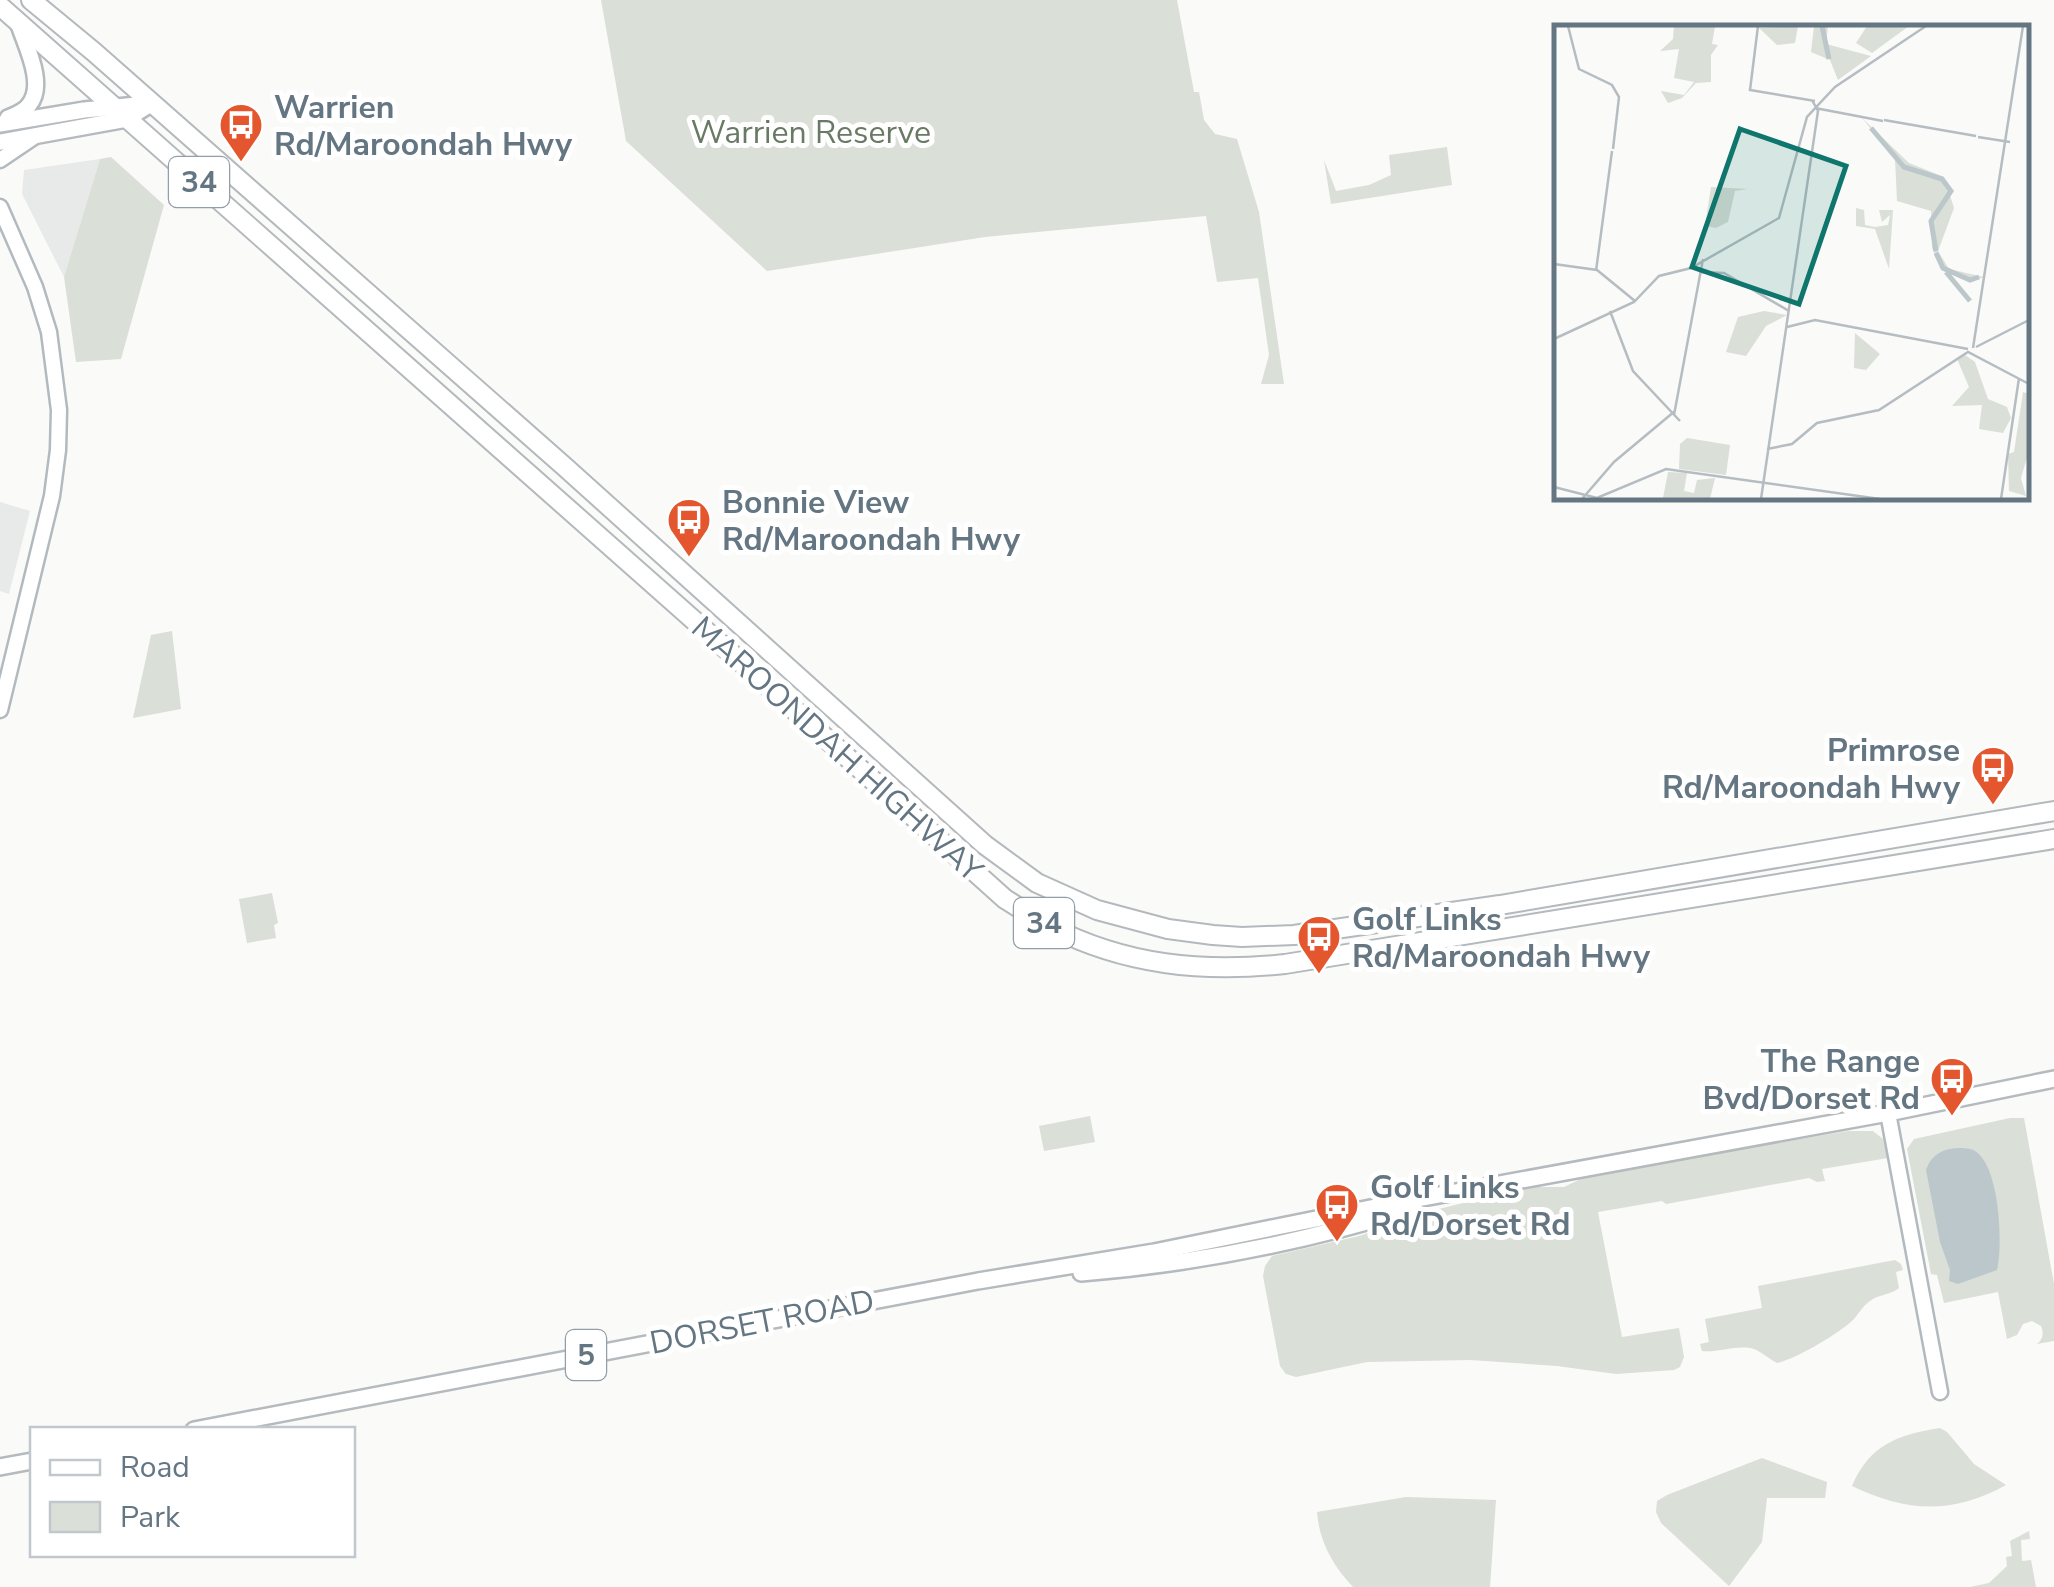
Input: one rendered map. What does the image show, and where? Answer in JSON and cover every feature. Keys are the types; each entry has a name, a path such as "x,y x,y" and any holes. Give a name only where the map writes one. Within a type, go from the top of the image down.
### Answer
{"highway":[{"name":"MAROONDAH HIGHWAY","path":"31,0 565,467 985,845 1038,883 1097,910 1188,932 1294,934 1500,904 2054,812"},
{"name":"MAROONDAH HIGHWAY","path":"0,6 1005,899 1052,927 1094,945 1148,962 1184,967 1285,964 2054,839"}],"main road":[{"path":"0,123 25,110 33,101 36,82 19,25"},
{"path":"0,123 152,103"},
{"path":"0,142 126,119 152,103"},
{"path":"0,160 34,136"},
{"path":"0,207 35,287 49,332 57,382 58,450 42,545 0,710"},
{"path":"0,223 22,256"},
{"name":"DORSET ROAD","path":"210,1427 978,1281 1255,1240 1483,1186 1888,1114 2054,1079"},
{"path":"1888,1114 1940,1392"},
{"path":"0,1467 30,1460"}],"shaded area":[{"path":"100,159 64,277 22,194 24,170"},
{"path":"0,502 30,511 9,594 0,591"},
{"path":"1959,1148 1975,1151 1990,1173 1998,1207 2000,1243 1997,1270 1958,1284 1949,1281 1950,1270 1940,1242 1926,1170 1938,1153"}],"green space":[{"name":"Warrien Reserve","path":"601,0 1177,0 1194,92 1199,92 1204,120 1215,134 1237,139 1259,212 1284,384 1261,384 1269,355 1258,278 1217,282 1206,216 985,237 767,271 626,141"},
{"path":"1447,147 1452,185 1331,204 1324,160 1336,191 1369,185 1391,175 1389,155"},
{"path":"111,157 164,205 121,359 76,362 64,277 100,159"},
{"path":"172,631 181,709 133,718 151,635"},
{"path":"272,893 278,923 274,925 276,938 247,943 239,899"},
{"path":"1090,1116 1095,1142 1044,1151 1039,1126"},
{"path":"2024,1118 2054,1284 2054,1341 2037,1344 2042,1338 2041,1326 2032,1321 2007,1339 1998,1292 1944,1303 1937,1275 1931,1274 1907,1149 1914,1139"},
{"path":"1848,1131 1873,1131 1883,1139 1888,1158 1822,1169 1825,1181 1809,1178 1598,1212 1622,1337 1679,1328 1684,1357 1674,1370 1616,1374 1470,1360 1367,1362 1296,1377 1286,1374 1280,1366 1263,1276 1272,1256 1359,1236 1435,1210 1527,1187 1564,1187 1591,1174"},
{"path":"1895,1260 1903,1270 1896,1272 1899,1288 1870,1301 1839,1331 1795,1356 1777,1363 1748,1348 1702,1351 1700,1344 1709,1342 1705,1319 1762,1308 1758,1286"},
{"path":"1940,1428 1974,1464 2006,1485 1967,1501 1929,1506 1891,1501 1852,1486 1867,1460 1887,1444"},
{"path":"1762,1458 1827,1482 1825,1498 1767,1498 1762,1542 1729,1586 1661,1523 1657,1501"},
{"path":"1406,1497 1496,1500 1490,1587 1353,1587 1328,1552 1317,1512"},
{"path":"2029,1531 2030,1539 2021,1540 2022,1561 2031,1560 2036,1587 1970,1587 1989,1583 2007,1566 2006,1557 2012,1556 2010,1541"}],"place":[{"name":"Warrien Rd/Maroondah Hwy","path":"241,163"},
{"name":"Bonnie View Rd/Maroondah Hwy","path":"689,558"},
{"name":"Primrose Rd/Maroondah Hwy","path":"1993,806"},
{"name":"Golf Links Rd/Maroondah Hwy","path":"1319,975"},
{"name":"The Range Bvd/Dorset Rd","path":"1952,1117"},
{"name":"Golf Links Rd/Dorset Rd","path":"1337,1243"}]}
